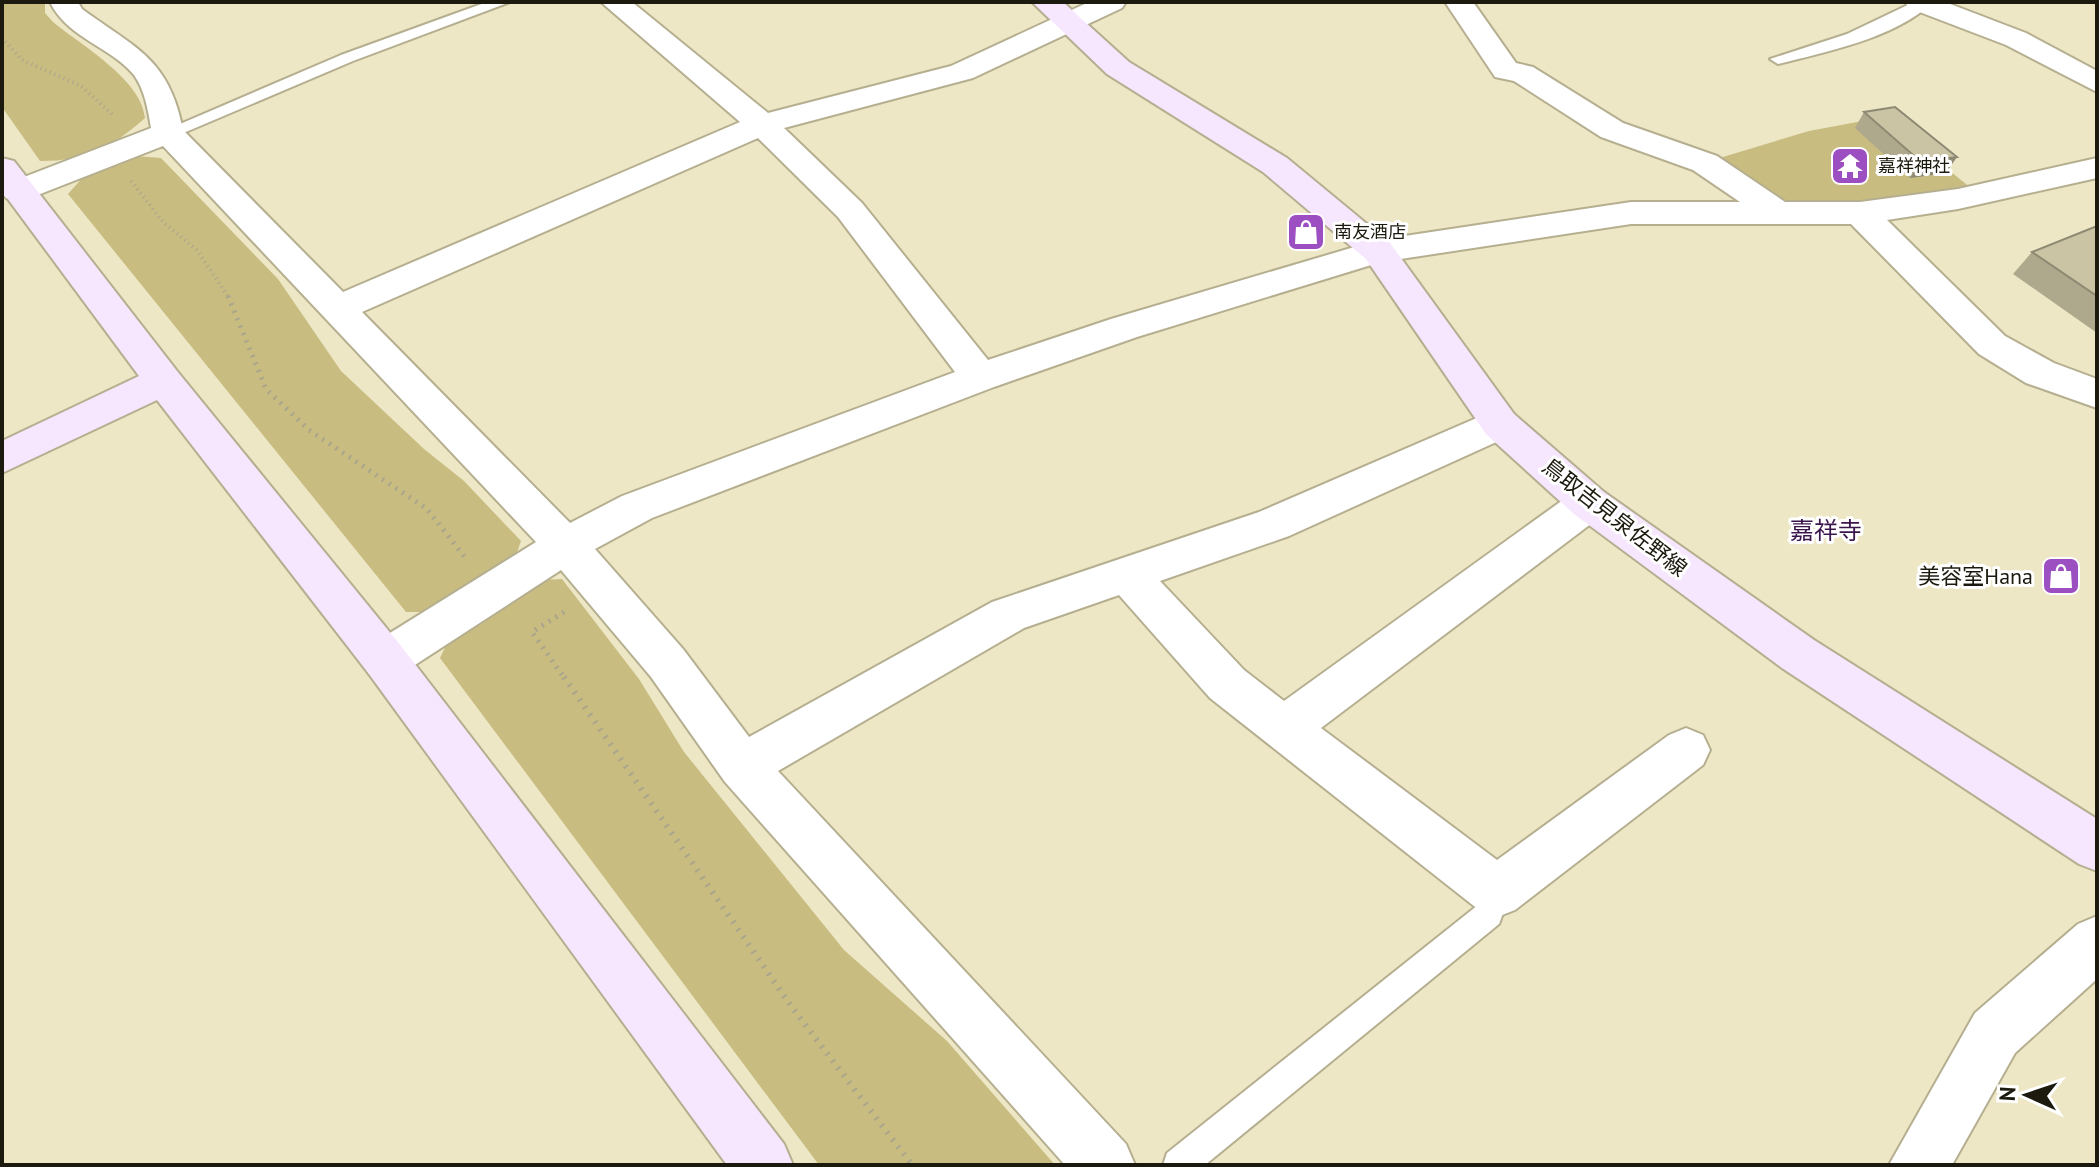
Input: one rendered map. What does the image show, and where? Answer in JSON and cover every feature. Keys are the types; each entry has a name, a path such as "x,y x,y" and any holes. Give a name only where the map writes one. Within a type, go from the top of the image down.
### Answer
{"street":[{"path":"64,2 70,14 146,70 162,102 168,133 565,545 667,663 742,766 1105,1165"},
{"path":"615,2 762,124 850,210 980,377"},
{"path":"336,309 762,124 939,80 1055,12 1112,2"},
{"path":"1459,2 1506,71 1522,73 1612,130 1705,163 1776,212"},
{"path":"1921,3 2016,39 2097,83"},
{"name":"鳥取吉見泉佐野線","path":"1055,12 1118,68 1275,165 1378,251 1500,424 1589,503 1798,654 2097,847"},
{"path":"168,133 10,180 163,381 385,660 763,1165"},
{"path":"385,660 565,545 637,507 980,377 1124,328 1378,251 1631,213 1860,213 1958,199 2097,168"},
{"path":"1860,213 1992,345 2040,373 2097,394"},
{"path":"2,458 163,381"},
{"path":"742,766 1008,615 1274,524 1500,424"},
{"path":"1284,728 1589,503"},
{"path":"1127,574 1227,684 1497,892 1686,750"},
{"path":"1919,1165 1995,1033 2097,943"}],"lane":[{"path":"168,133 347,58 502,2"},
{"path":"1778,59 1843,44 1878,30 1921,3"},
{"path":"1179,1165 1489,914 1497,892"}],"path":[{"path":"2,38 22,60 81,86 111,115 127,118"},
{"path":"129,178 164,223 197,250 228,295 266,389 309,430 427,509 471,564"},
{"path":"571,608 532,632 697,865 791,1006 912,1165"}],"shaded area":[{"path":"2,2 45,2 45,13 53,22 122,77 141,104 145,118 97,151 71,158 40,161 2,107"},
{"path":"1884,117 1972,189 1925,199 1779,208 1713,160 1809,131"},
{"path":"135,156 161,158 278,279 341,371 424,449 464,481 521,541 515,558 424,612 406,612 68,194 84,176"},
{"path":"562,579 639,679 684,752 844,950 947,1041 1055,1165 819,1165 440,658 449,639 538,580"}],"building":[{"path":"1895,107 1957,157 1921,162 1864,112"},
{"path":"2097,226 2097,296 2032,252"}],"place":[{"name":"嘉祥神社","path":"1850,166"},
{"name":"南友酒店","path":"1306,232"},
{"name":"美容室Hana","path":"2061,576"}],"district":[{"name":"嘉祥寺","path":"1826,531"}]}
